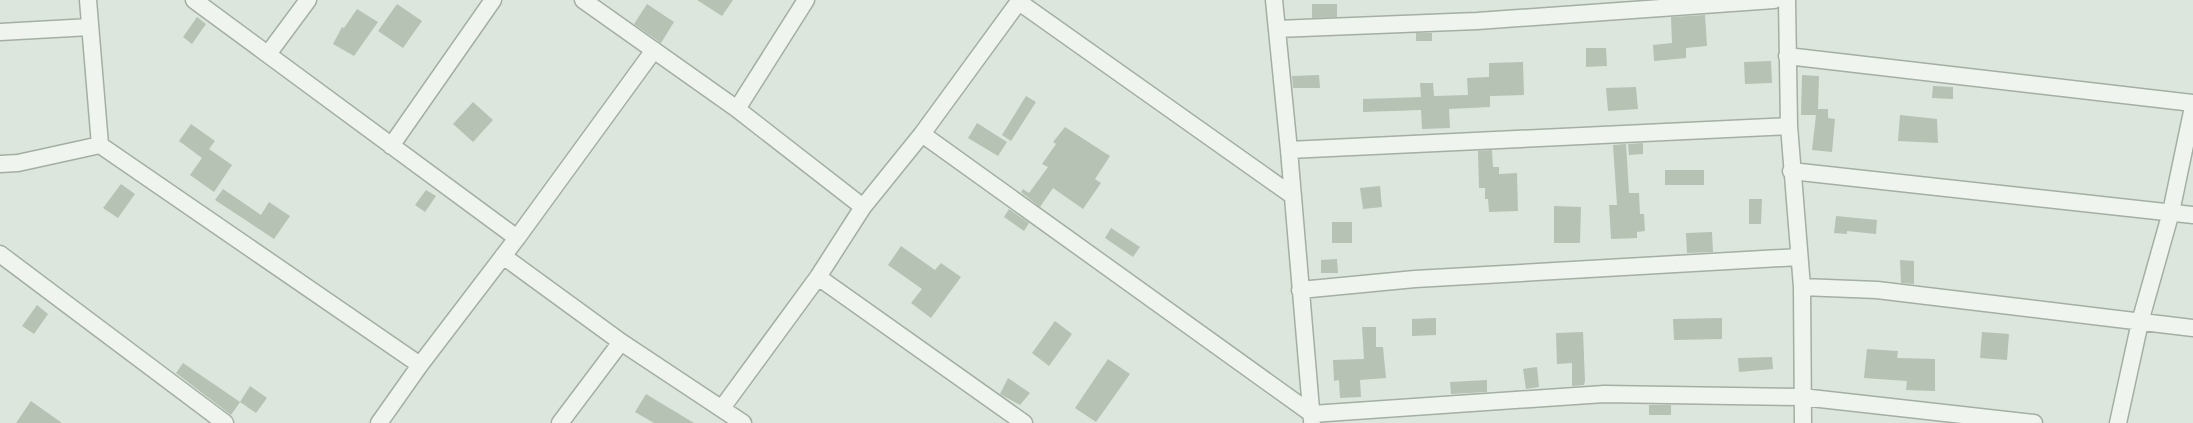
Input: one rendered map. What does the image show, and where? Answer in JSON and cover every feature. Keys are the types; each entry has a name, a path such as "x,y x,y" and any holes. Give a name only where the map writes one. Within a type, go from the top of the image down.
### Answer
{"street":[{"path":"88,0 100,145"},
{"path":"194,0 517,238"},
{"path":"268,54 308,0"},
{"path":"391,146 493,0"},
{"path":"583,0 736,109 863,207"},
{"path":"736,109 806,0"},
{"path":"1274,0 1312,418"},
{"path":"1277,29 1477,21 1774,0"},
{"path":"1787,0 1786,56 1791,171 1802,287 1802,397 1804,423"},
{"path":"722,408 818,277 863,207 922,134 1020,1 1293,196"},
{"path":"0,32 90,27"},
{"path":"379,423 654,50"},
{"path":"1786,56 2193,103"},
{"path":"2118,423 2140,322 2171,212 2193,107"},
{"path":"1289,150 1789,126"},
{"path":"922,134 1312,418 1604,394 1802,397 2034,423"},
{"path":"0,164 18,163 100,145 420,365"},
{"path":"1791,171 2193,215"},
{"path":"0,254 226,423"},
{"path":"502,256 621,342 743,423"},
{"path":"1300,290 1415,279 1799,256"},
{"path":"818,277 1024,423"},
{"path":"1802,287 1877,290 2193,328"},
{"path":"560,423 621,342"}],"building":[{"path":"697,0 733,0 722,16"},
{"path":"397,4 422,21 403,48 378,31"},
{"path":"647,4 674,22 661,43 634,24"},
{"path":"1312,4 1337,4 1337,17 1312,18"},
{"path":"357,9 378,22 354,56 333,44 342,27 344,28"},
{"path":"1705,15 1707,46 1686,48 1686,58 1654,61 1653,45 1672,43 1671,17"},
{"path":"197,17 206,24 192,44 183,37"},
{"path":"1416,33 1432,33 1432,41 1416,41"},
{"path":"1586,48 1606,48 1607,66 1586,67"},
{"path":"1771,61 1772,83 1745,84 1744,62"},
{"path":"1523,62 1524,95 1490,96 1490,107 1449,109 1450,128 1422,129 1421,110 1363,112 1363,99 1421,97 1420,83 1433,83 1434,96 1468,95 1467,78 1489,77 1489,63"},
{"path":"1319,75 1320,88 1293,88 1292,76"},
{"path":"1802,75 1819,76 1818,109 1828,109 1828,118 1835,119 1832,152 1812,150 1816,115 1801,115"},
{"path":"1933,86 1953,87 1953,99 1932,98"},
{"path":"1636,87 1638,109 1608,111 1606,88"},
{"path":"1026,96 1036,102 1011,141 1002,135"},
{"path":"473,102 493,120 473,142 453,124"},
{"path":"1900,115 1937,119 1938,143 1898,141"},
{"path":"977,123 1007,142 998,156 968,138"},
{"path":"191,124 215,141 209,149 232,165 214,192 190,175 202,158 179,141"},
{"path":"1065,127 1110,156 1095,179 1101,183 1083,209 1053,188 1040,207 1021,192 1023,189 1029,193 1048,167 1042,164 1056,144 1053,142"},
{"path":"1643,143 1643,154 1629,155 1628,144"},
{"path":"1626,144 1629,193 1639,193 1640,214 1644,214 1645,231 1637,232 1637,238 1611,239 1609,205 1617,205 1613,145"},
{"path":"1492,150 1493,167 1499,167 1499,174 1517,173 1518,211 1489,212 1488,199 1485,199 1485,188 1479,188 1478,151"},
{"path":"1665,170 1704,170 1704,185 1665,185"},
{"path":"121,184 135,194 118,218 103,208"},
{"path":"1380,186 1382,207 1363,209 1360,188"},
{"path":"223,189 261,215 269,202 290,216 274,239 215,200"},
{"path":"426,190 436,196 425,212 415,205"},
{"path":"1749,199 1762,199 1761,224 1749,224"},
{"path":"1554,206 1581,207 1580,243 1554,243"},
{"path":"1009,209 1029,223 1024,231 1004,217"},
{"path":"1836,216 1877,220 1876,234 1847,231 1847,234 1834,233"},
{"path":"1332,222 1352,222 1352,243 1332,243"},
{"path":"1111,228 1140,247 1133,257 1105,238"},
{"path":"1712,232 1713,252 1687,253 1686,233"},
{"path":"901,246 935,270 941,263 961,277 931,318 911,303 922,289 888,265"},
{"path":"1337,259 1338,273 1321,273 1321,260"},
{"path":"1900,260 1914,261 1914,284 1901,283"},
{"path":"37,305 48,314 34,334 22,326"},
{"path":"1436,318 1436,335 1412,336 1412,319"},
{"path":"1722,318 1722,339 1674,340 1673,319"},
{"path":"1055,321 1072,334 1049,366 1032,353"},
{"path":"1362,327 1376,327 1376,347 1383,347 1386,378 1360,380 1361,397 1340,398 1339,380 1334,381 1333,360 1364,359"},
{"path":"1583,332 1585,381 1584,385 1572,386 1572,363 1557,364 1556,333"},
{"path":"1982,332 2009,334 2007,360 1980,358"},
{"path":"1867,349 1898,351 1897,358 1935,359 1935,391 1906,390 1907,381 1864,378"},
{"path":"1772,357 1773,369 1739,372 1738,358"},
{"path":"1108,359 1130,374 1096,422 1075,408"},
{"path":"183,363 240,402 231,415 176,373"},
{"path":"1537,367 1539,387 1526,389 1523,369"},
{"path":"1008,378 1030,393 1020,405 1000,394"},
{"path":"1487,380 1487,392 1451,394 1450,382"},
{"path":"250,386 267,398 256,413 240,402"},
{"path":"646,394 694,423 654,423 635,412"},
{"path":"31,401 62,423 16,423"},
{"path":"1649,405 1671,405 1671,415 1649,415"}]}
